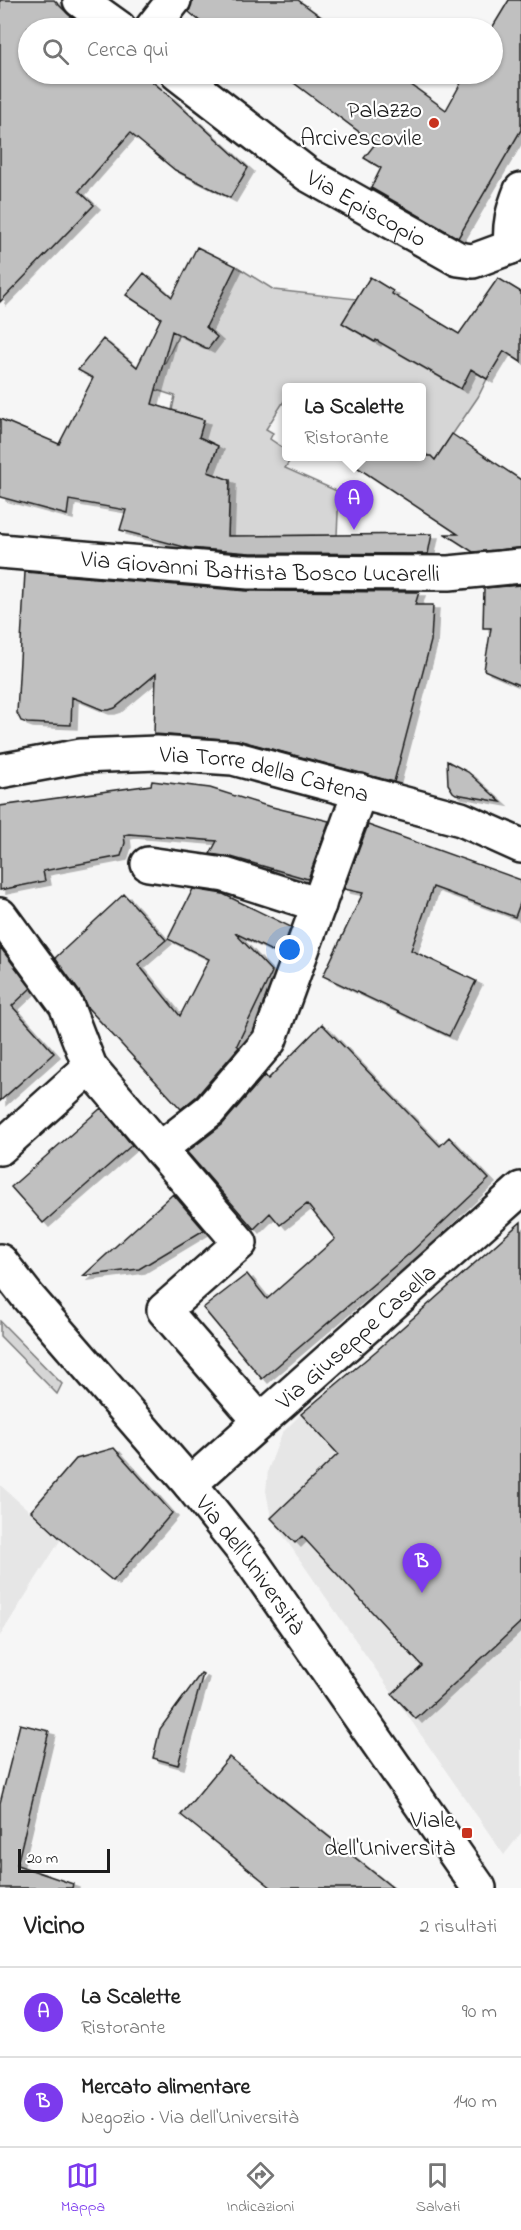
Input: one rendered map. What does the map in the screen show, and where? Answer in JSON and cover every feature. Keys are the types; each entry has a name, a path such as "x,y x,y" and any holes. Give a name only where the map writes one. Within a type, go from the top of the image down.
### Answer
{"street":[{"path":"80,0 105,18"},
{"path":"160,18 174,0"},
{"name":"Via Episcopio","path":"191,84 308,174 458,259 473,261 516,251"},
{"path":"516,251 509,230 511,214 521,190"},
{"name":"Via Giovanni Battista Bosco Lucarelli","path":"0,551 249,572 449,573 521,566"},
{"name":"Via Torre della Catena","path":"0,771 81,756 157,753 233,758 461,819 521,846"},
{"path":"160,1149 210,1110 269,1041 360,791"},
{"path":"148,864 225,875 319,905"},
{"path":"0,915 66,1005 90,1067 240,1243 164,1310 260,1421"},
{"path":"0,1148 90,1067"},
{"name":"Via Giuseppe Casella","path":"190,1484 521,1189"},
{"name":"Via dell'Università","path":"0,1261 28,1297 190,1484 253,1563 478,1888"}],"shaded area":[{"path":"236,266 274,290 357,299 343,323 374,342 388,320 487,379 478,397 435,460 426,454 426,383 282,383 282,404 266,429 273,433 270,439 282,447 282,461 289,461 285,468 339,492 337,535 228,536 230,480 208,472 218,447 199,437 204,420 172,410 175,396 132,382 144,353 165,363 179,334"},
{"path":"521,1222 521,1833 504,1855 271,1518 266,1491 268,1470 282,1433"},
{"path":"0,1321 62,1384 57,1394 0,1336"},
{"path":"0,1485 61,1539 0,1636"}],"building":[{"path":"0,0 54,0 73,18 18,18 18,84 155,84 248,168 230,198 175,170 130,133 79,191 94,205 0,302"},
{"name":"Palazzo Arcivescovile","path":"192,0 298,0 322,18 196,18 189,12"},
{"name":"Palazzo Arcivescovile","path":"509,0 521,0 521,130 458,238 371,188 381,168 364,158 375,144 295,84 410,84 446,110 460,84 503,84 503,18 498,18"},
{"path":"197,247 236,266 206,327 217,337 208,349 172,331 152,404 204,420 199,437 218,446 208,472 230,480 228,536 432,534 428,554 250,553 188,548 120,530 126,510 69,500 67,515 0,497 0,419 59,444 93,378 78,370 103,339 137,367 161,318 126,295 144,273 172,297"},
{"path":"370,277 393,291 392,294 459,334 498,278 521,292 521,362 504,351 487,379 471,369 461,389 376,340 375,342 342,323"},
{"path":"452,434 521,480 521,548 473,552 445,534 458,534 348,461 426,461 426,456 431,456 435,460"},
{"path":"25,572 247,591 419,592 415,605 433,605 431,641 394,782 238,740 154,734 156,674 115,708 109,710 103,710 72,697 71,725 21,721 17,713"},
{"path":"521,585 521,686 484,670 491,628 483,628 484,588"},
{"path":"447,761 468,772 501,802 453,792 448,784"},
{"path":"152,781 210,788 264,805 329,821 308,879 231,857 210,854 217,841 129,834 124,835 125,843 121,856 43,871 45,881 0,890 0,806 151,785"},
{"path":"368,825 521,880 521,901 515,917 433,887 411,950 476,981 449,1036 323,976 363,893 344,889"},
{"path":"193,889 223,894 291,927 280,955 235,933 272,972 237,1045 239,1047 197,1096 181,1109 87,1007 81,994 55,958 124,894 166,940 138,964 180,1016 209,959 168,939"},
{"path":"0,947 31,988 12,1006 54,1053 0,1101"},
{"path":"322,1024 440,1146 449,1137 489,1179 409,1254 262,1379 203,1308 247,1274 267,1299 335,1239 307,1204 280,1225 270,1213 254,1229 187,1152 222,1125 265,1075 268,1079"},
{"path":"101,1108 132,1145 43,1223 11,1187"},
{"path":"173,1194 204,1230 139,1269 83,1276"},
{"path":"521,1222 521,1622 416,1719 392,1694 422,1666 302,1536 295,1543 271,1518 338,1454 301,1414 376,1351"},
{"path":"114,1448 172,1513 113,1581 61,1539 31,1511 76,1459"},
{"path":"201,1673 203,1674 178,1765 153,1758 160,1729"},
{"path":"20,1724 49,1731 17,1865 73,1884 72,1888 0,1888 0,1803"},
{"path":"229,1757 393,1888 272,1888 181,1815"}],"place":[{"name":"Palazzo Arcivescovile","path":"434,123"},
{"name":"La Scalette","path":"354,530"},
{"name":"Mercato alimentare","path":"422,1593"},
{"name":"Viale dell'Università","path":"467,1833"}]}
